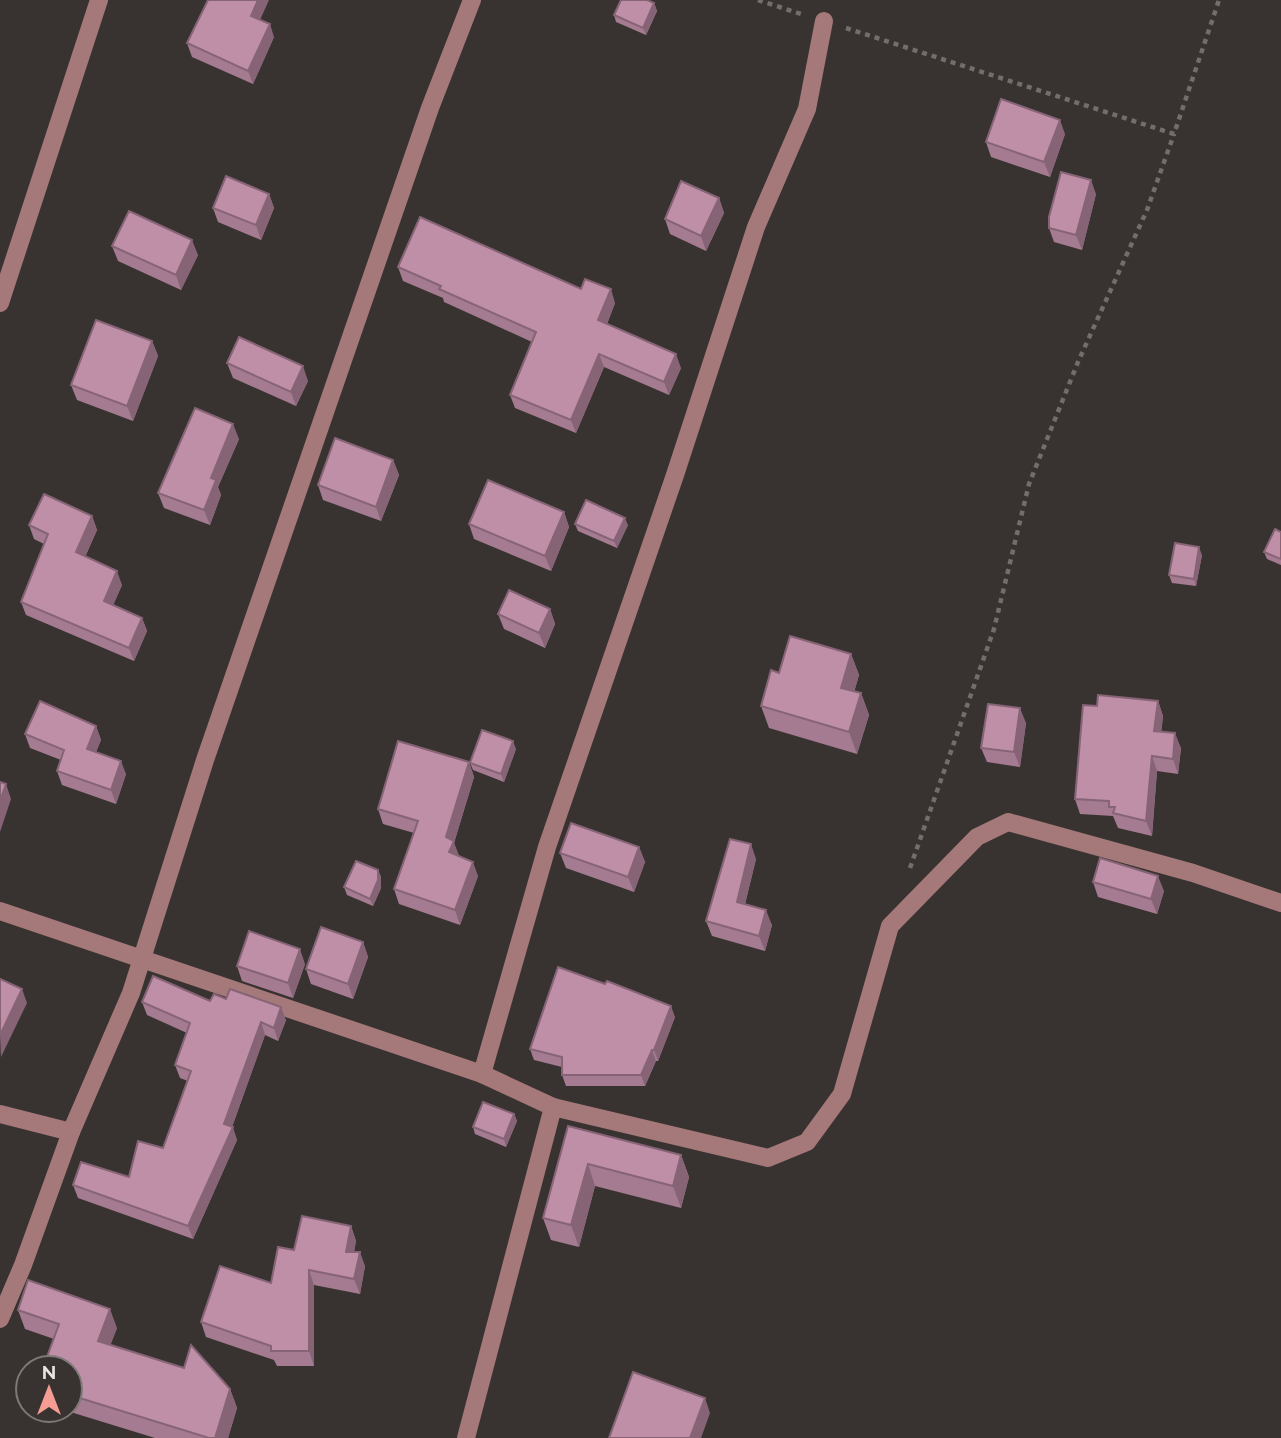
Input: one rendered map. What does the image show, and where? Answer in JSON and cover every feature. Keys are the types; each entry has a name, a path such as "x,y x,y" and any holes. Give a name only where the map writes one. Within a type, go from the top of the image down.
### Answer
{"street":[{"path":"0,303 99,0"},
{"path":"0,1319 23,1265 71,1132 131,993 210,747 430,107 472,0"},
{"path":"482,1074 547,847 756,227 807,109 824,21"},
{"path":"0,911 482,1074 553,1107 768,1158 807,1142 842,1094 890,926 977,837 1008,822 1193,873 1281,903"},
{"path":"466,1438 553,1107"},
{"path":"0,1114 71,1132"}],"path":[{"path":"758,0 1174,134"},
{"path":"907,877 994,629 1029,484 1079,362 1147,210 1219,0"}],"building":[{"path":"208,0 258,0 251,16 270,24 248,71 187,43"},
{"path":"621,0 647,0 654,3 643,28 614,15"},
{"path":"1001,99 1060,120 1044,162 986,142"},
{"path":"1061,172 1091,180 1076,235 1049,228 1049,217"},
{"path":"226,176 269,194 256,225 213,208"},
{"path":"681,181 719,198 701,236 665,219"},
{"path":"129,211 192,240 176,275 112,246"},
{"path":"420,217 581,289 585,279 611,289 598,320 676,354 664,382 599,354 571,420 510,395 536,332 439,289 441,286 398,267"},
{"path":"96,320 152,341 127,406 71,385"},
{"path":"239,337 303,366 291,392 227,363"},
{"path":"195,408 233,424 211,478 216,480 204,510 158,493"},
{"path":"335,438 393,460 376,507 318,485"},
{"path":"488,480 564,512 545,556 469,524"},
{"path":"44,494 92,516 76,552 117,571 104,601 142,618 129,648 21,602 48,534 29,525"},
{"path":"586,500 625,518 614,541 575,524"},
{"path":"1275,529 1281,532 1281,559 1264,552"},
{"path":"1175,543 1199,547 1194,579 1169,575"},
{"path":"509,590 550,609 539,633 498,614"},
{"path":"790,636 851,654 841,688 861,693 849,732 761,706 771,670 779,673"},
{"path":"1098,695 1158,701 1154,731 1175,733 1173,759 1152,756 1146,821 1113,813 1115,807 1109,807 1109,801 1075,799 1083,705 1097,706"},
{"path":"40,701 96,726 87,749 121,761 111,790 57,771 64,750 25,734"},
{"path":"988,704 1020,708 1014,752 981,748"},
{"path":"482,730 513,741 501,774 470,763"},
{"path":"398,741 469,762 446,837 454,841 449,852 473,862 455,910 394,889 418,821 378,809"},
{"path":"0,782 6,784 0,801"},
{"path":"571,823 639,847 628,877 560,853"},
{"path":"730,839 751,844 737,902 766,910 759,936 706,921"},
{"path":"1100,858 1158,876 1151,899 1093,882"},
{"path":"356,861 378,870 378,880 370,899 344,887"},
{"path":"321,927 363,942 348,984 306,969"},
{"path":"249,931 300,949 288,983 237,966"},
{"path":"558,967 605,984 607,981 671,1006 641,1075 562,1075 562,1057 530,1049"},
{"path":"153,976 210,1001 214,994 226,999 230,989 281,1007 274,1028 261,1022 224,1124 233,1127 188,1226 73,1185 81,1162 129,1177 138,1141 163,1148 191,1071 175,1065 190,1023 142,1002"},
{"path":"0,979 22,989 0,1035"},
{"path":"483,1102 514,1114 504,1139 473,1127"},
{"path":"568,1126 681,1155 673,1186 588,1164 571,1225 543,1218"},
{"path":"302,1216 351,1226 346,1252 360,1252 354,1279 309,1270 309,1351 271,1351 271,1346 201,1322 220,1266 271,1283 278,1247 294,1250"},
{"path":"28,1280 110,1309 98,1341 184,1368 191,1345 230,1389 215,1438 84,1399 84,1354 48,1354 59,1324 18,1310"},
{"path":"633,1372 705,1398 690,1438 609,1438"}]}
